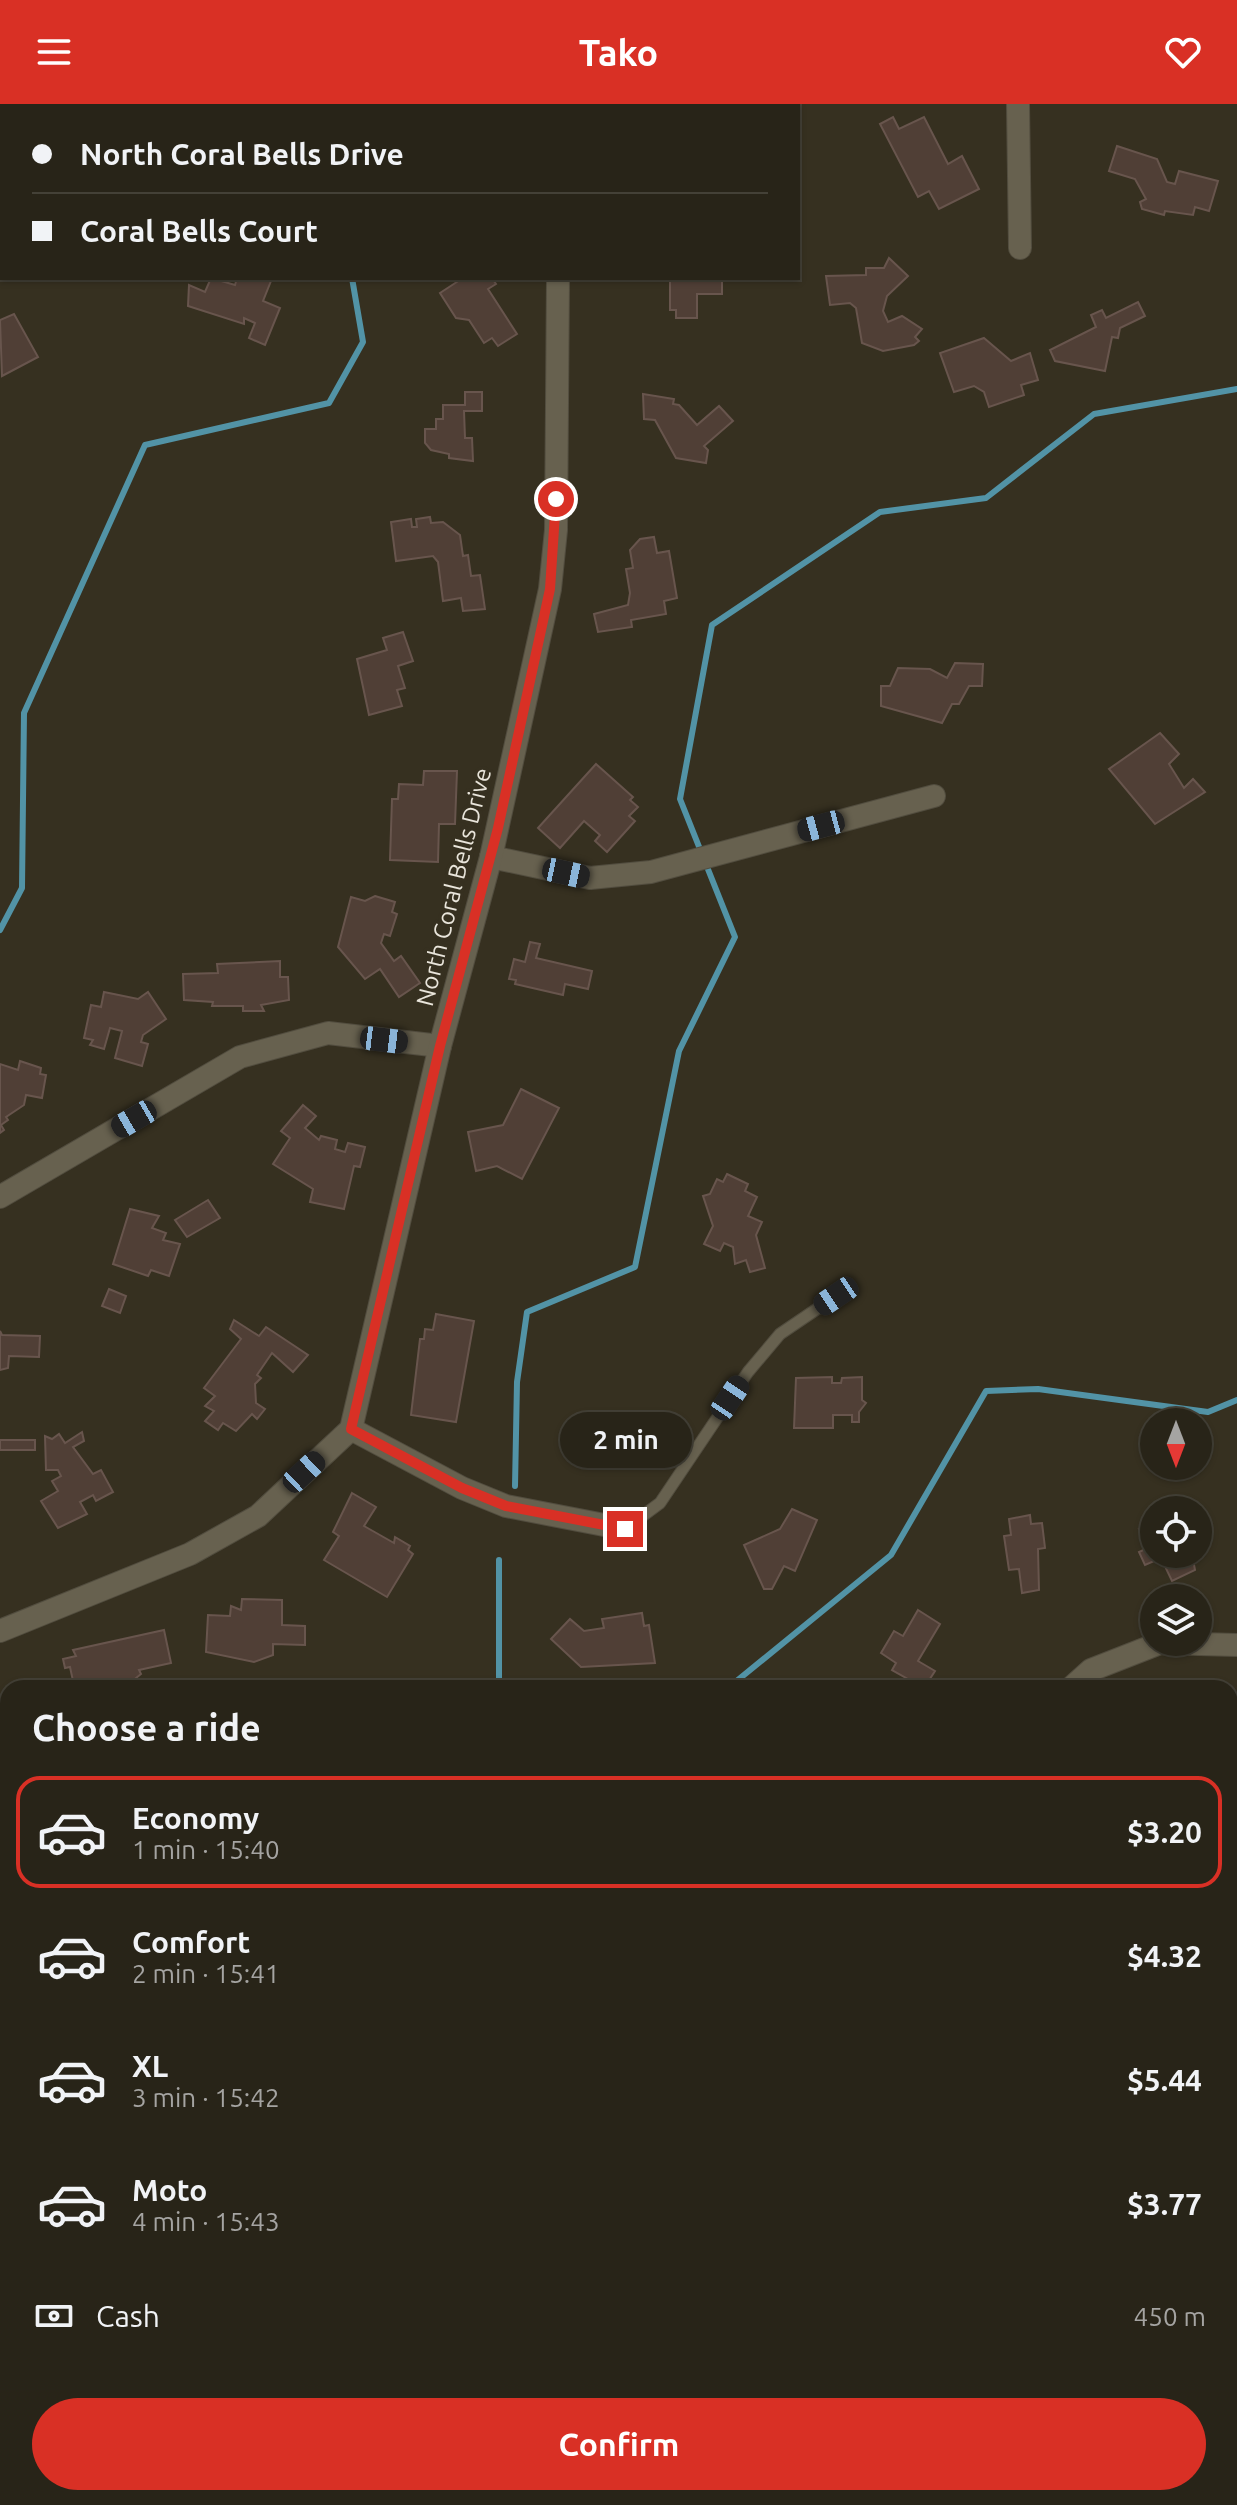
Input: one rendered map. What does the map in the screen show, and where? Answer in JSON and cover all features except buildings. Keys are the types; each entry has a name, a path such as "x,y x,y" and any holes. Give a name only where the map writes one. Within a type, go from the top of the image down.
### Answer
{"street":[{"path":"1018,104 1020,248"},
{"name":"North Coral Bells Drive","path":"351,1429 440,1046 491,857 550,589 556,530 558,280"},
{"path":"491,857 590,878 651,872 934,796"},
{"path":"0,1197 240,1057 328,1033 440,1046"},
{"path":"0,1631 190,1554 258,1516 351,1429 462,1488 506,1506 625,1529"},
{"path":"1080,1680 1091,1670 1160,1643 1237,1645"}],"lane":[{"path":"625,1529 660,1503 748,1372 780,1334 836,1296"}],"waterway":[{"path":"0,930 22,888 24,713 145,445 329,403 363,342 352,280"},
{"path":"515,1486 517,1382 527,1312 635,1267 679,1051 735,937 680,799 712,625 880,512 986,498 1094,414 1237,389"},
{"path":"738,1680 891,1555 986,1391 1038,1389 1208,1412 1237,1400"},
{"path":"499,1560 499,1680"}],"route":[{"path":"556,499 550,589 498,828 440,1046 351,1429 462,1488 506,1506 625,1529"}]}
